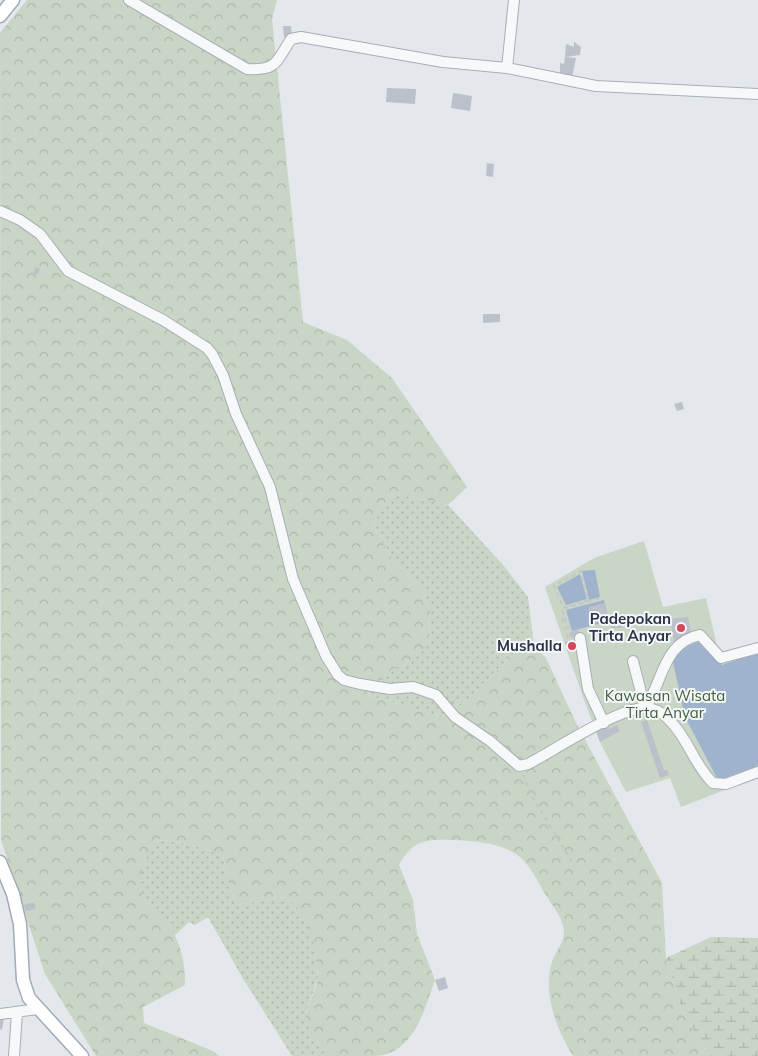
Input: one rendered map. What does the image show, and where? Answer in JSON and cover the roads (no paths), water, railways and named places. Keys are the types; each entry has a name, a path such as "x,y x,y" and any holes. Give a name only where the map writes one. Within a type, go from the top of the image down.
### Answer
{"main road":[{"path":"0,16 13,0"},
{"path":"0,862 13,894 20,924 23,980 29,998 82,1056"}],"lane":[{"path":"128,0 247,68 268,69 274,66 291,39 301,37 443,62 507,68 596,86 758,94"},
{"path":"507,68 514,0"},
{"path":"0,211 20,220 40,234 68,271 163,320 207,348 212,354 223,375 236,414 270,487 293,579 326,656 338,675 344,680 390,689 410,686 436,695 454,717 490,741 519,766 544,756 621,715 645,708 662,712 674,725 701,772 713,783 726,784 758,772"},
{"path":"645,708 655,693 669,655 677,645 700,635 721,658 758,648"},
{"path":"574,638 588,689 604,723"},
{"path":"633,661 645,708"},
{"path":"0,1014 38,1009"},
{"path":"14,1056 17,1013"}],"water":[{"path":"595,570 600,597 589,600 582,571"},
{"path":"580,574 587,599 566,605 557,587"},
{"path":"604,600 609,621 572,631 566,610"},
{"path":"698,642 722,665 758,652 758,767 718,780 685,717 671,653"}],"place":[{"name":"Padepokan Tirta Anyar","path":"681,628"},
{"name":"Mushalla","path":"572,646"}],"park label":[{"name":"Kawasan Wisata Tirta Anyar","path":"665,704"}]}
